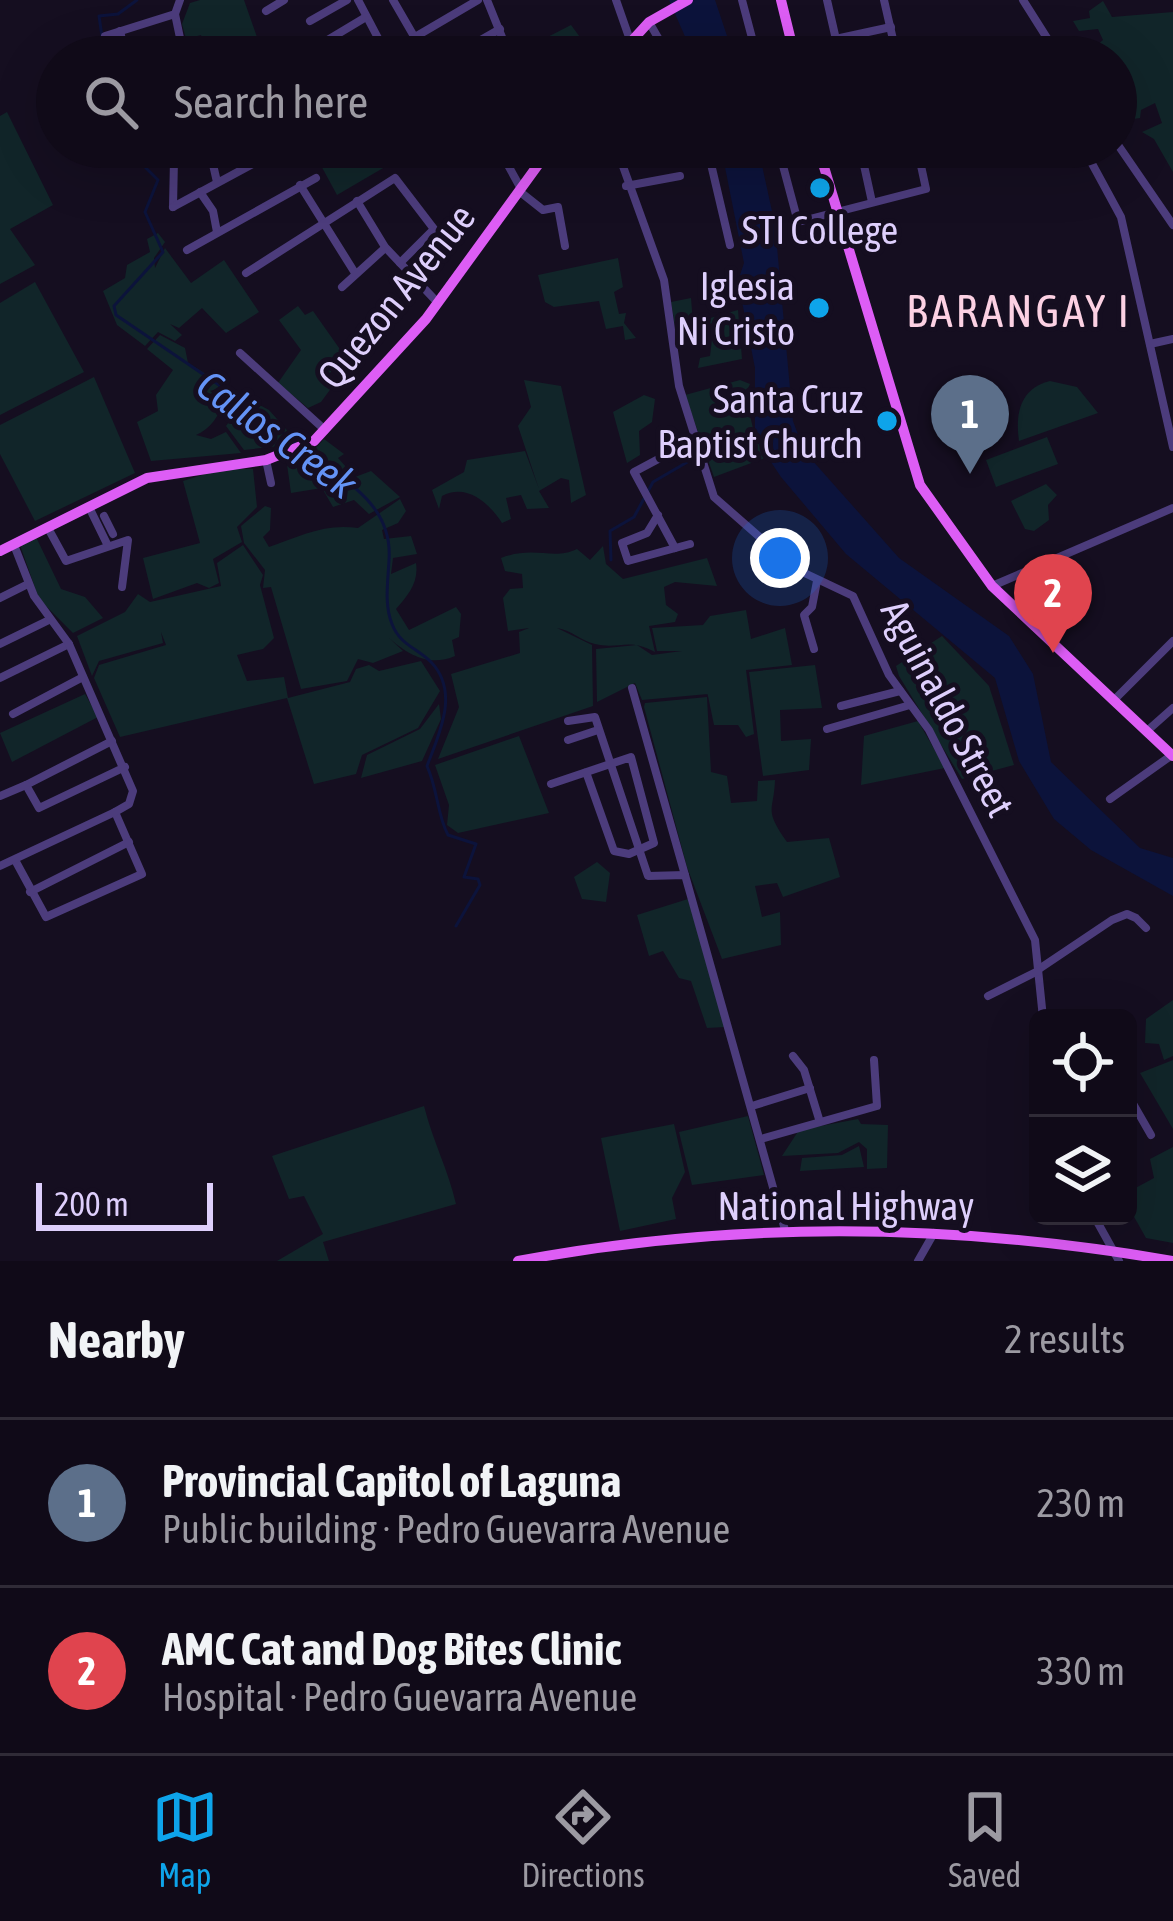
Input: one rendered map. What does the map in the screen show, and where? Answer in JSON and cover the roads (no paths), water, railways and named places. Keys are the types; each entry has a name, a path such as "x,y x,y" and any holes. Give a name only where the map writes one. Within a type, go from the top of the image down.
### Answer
{"main road":[{"path":"634,36 653,19 688,0"},
{"path":"781,0 790,36"},
{"name":"Quezon Avenue","path":"0,551 166,472 266,460 302,448 325,430 438,303 535,168"},
{"path":"824,168 920,485 992,586 1173,756"},
{"name":"National Highway","path":"518,1261 663,1239 785,1231 934,1233 1173,1261"}],"street":[{"path":"310,22 347,0"},
{"path":"358,0 376,36"},
{"path":"417,36 483,0 502,36"},
{"path":"616,0 629,36"},
{"path":"742,0 752,36"},
{"path":"826,0 835,36"},
{"path":"884,0 893,36"},
{"path":"1023,0 1046,36"},
{"path":"266,11 281,1"},
{"path":"398,2 415,36"},
{"path":"105,36 178,7"},
{"path":"334,36 366,17"},
{"path":"653,19 660,36"},
{"path":"850,36 891,27"},
{"path":"488,36 500,29"},
{"path":"121,32 122,36"},
{"path":"174,168 173,207 244,168"},
{"path":"213,168 217,182"},
{"path":"508,168 519,189 543,210 558,207 565,246"},
{"name":"Aguinaldo Street","path":"621,168 664,280 697,449 721,509 817,580 836,584 854,596 900,691 1003,869 1035,940 1042,1009"},
{"path":"712,168 730,245"},
{"path":"784,168 797,222 926,189 921,168"},
{"path":"865,168 872,202"},
{"path":"1094,168 1121,217 1173,447"},
{"path":"1134,168 1173,225"},
{"path":"626,186 680,176"},
{"path":"187,250 316,178"},
{"path":"246,272 395,178 434,229 400,263"},
{"path":"300,185 355,273"},
{"path":"200,192 213,211 217,232"},
{"path":"357,201 385,248 438,303"},
{"path":"342,287 385,248"},
{"path":"1150,344 1173,339"},
{"path":"240,353 325,430"},
{"path":"675,548 634,472 697,449"},
{"path":"266,460 271,483"},
{"path":"89,506 103,516 113,534"},
{"path":"992,586 1173,508"},
{"path":"659,514 647,533 622,543 628,561 690,544"},
{"path":"103,516 108,546"},
{"path":"47,528 66,561 128,540 122,587"},
{"path":"0,866 115,812 132,798 124,767 69,644 28,584 14,544"},
{"path":"814,649 804,615 812,608 817,580"},
{"path":"0,598 28,584"},
{"path":"0,644 49,620"},
{"path":"1116,698 1173,641"},
{"path":"0,678 69,644"},
{"path":"13,714 83,677"},
{"path":"632,688 785,1231"},
{"path":"841,706 900,691"},
{"path":"827,729 910,705"},
{"path":"1148,731 1173,708"},
{"path":"568,721 592,715 637,852 654,880 685,875"},
{"path":"568,740 598,730"},
{"path":"0,796 112,741"},
{"path":"1110,799 1173,756"},
{"path":"551,784 609,762 631,757 655,840 637,852 620,855 608,845 586,772"},
{"path":"26,784 39,808 124,767"},
{"path":"15,860 46,917 142,874 115,812"},
{"path":"30,892 129,842"},
{"path":"988,996 1119,917 1136,918 1146,928"},
{"path":"793,1056 810,1088 819,1120"},
{"path":"761,1139 877,1106 874,1060"},
{"path":"752,1106 810,1088"},
{"path":"1137,1111 1150,1135"},
{"path":"1099,1225 1117,1256"},
{"path":"918,1261 934,1233"}],"waterway":[{"name":"Calios Creek","path":"102,36 99,16 118,14 137,0"},
{"name":"Calios Creek","path":"146,168 158,180 145,212 163,252 114,306 116,315 219,385 223,395 255,409 297,445"},
{"path":"704,452 758,437"},
{"name":"Calios Creek","path":"304,450 375,509 388,540 387,601 392,624 404,642 431,662 444,686 444,713 427,766 448,835 476,844 464,877 478,879 480,885 456,926"},
{"path":"611,560 610,531 634,517 653,482 696,457"}],"place":[{"name":"STI College","path":"820,188"},
{"name":"Iglesia Ni Cristo","path":"819,308"},
{"name":"Santa Cruz Baptist Church","path":"887,421"},
{"name":"Provincial Capitol of Laguna","path":"970,474"},
{"name":"AMC Cat and Dog Bites Clinic","path":"1053,653"}],"district":[{"name":"BARANGAY I","path":"1019,311"}]}
